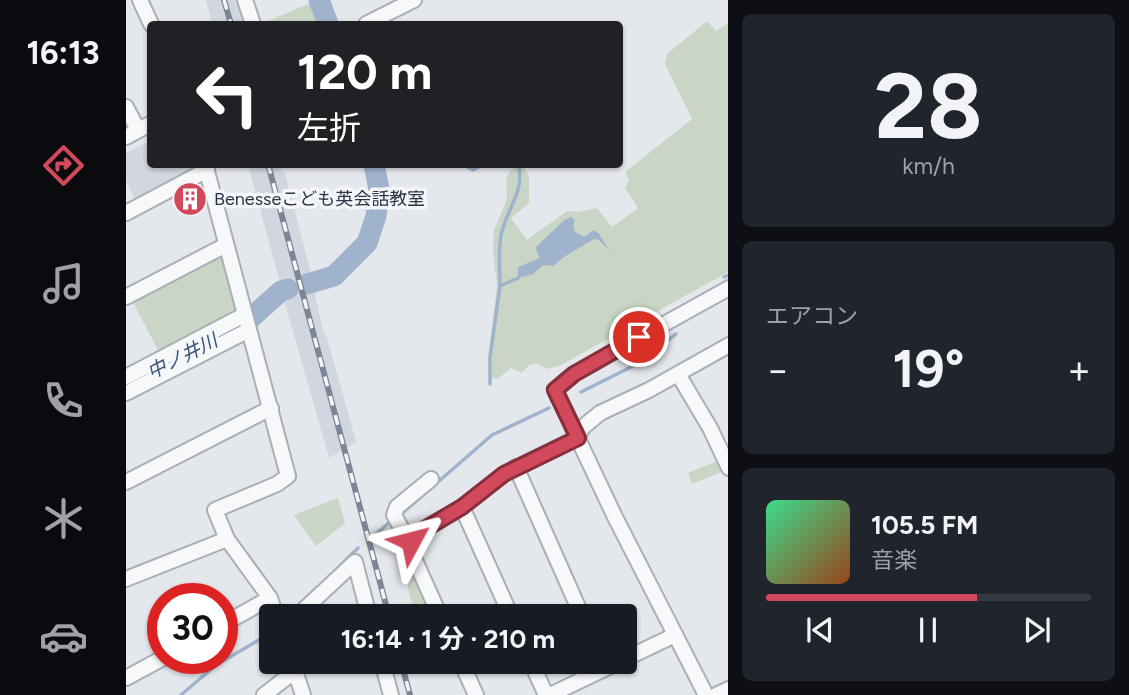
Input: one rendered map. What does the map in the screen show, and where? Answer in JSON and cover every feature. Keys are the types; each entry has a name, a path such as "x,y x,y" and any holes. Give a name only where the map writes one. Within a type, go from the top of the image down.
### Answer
{"street":[{"path":"140,0 150,21"},
{"path":"245,0 252,21"},
{"path":"377,21 414,0"},
{"path":"126,107 138,130"},
{"path":"126,213 204,168"},
{"path":"206,168 288,476 277,484 215,510 227,539 273,604"},
{"path":"126,297 226,245"},
{"path":"706,695 555,390 574,374 728,288"},
{"path":"126,377 244,315"},
{"path":"126,393 249,330"},
{"path":"435,604 409,547 413,536 462,507 504,474 578,438 583,427 600,412 678,374 728,345"},
{"path":"678,374 710,428 728,468"},
{"path":"126,482 271,408"},
{"path":"516,467 577,604"},
{"path":"411,541 395,517 397,507 431,479"},
{"path":"462,507 506,604"},
{"path":"126,579 227,539"},
{"path":"310,604 355,562 366,604"},
{"path":"238,616 271,598"},
{"path":"637,653 675,635"},
{"path":"126,678 147,667"},
{"path":"264,695 286,674"},
{"path":"296,674 303,695"},
{"path":"385,674 391,695"},
{"path":"466,674 476,695"},
{"path":"537,674 548,695 587,674"},
{"path":"716,695 728,689"}],"shaded area":[{"path":"206,0 238,0 244,21 211,21"},
{"path":"147,142 147,168 198,168 136,201 126,181 126,153"},
{"path":"249,168 280,168 285,173 310,270 311,278 305,281 307,289 314,290 356,442 329,458 283,297 291,295 289,285 281,286"}],"green space":[{"path":"313,2 320,21 268,21"},
{"path":"707,21 716,31 728,23 728,272 561,365 547,369 536,363 528,366 522,373 511,368 498,379 492,378 489,350 497,287 494,230 507,199 506,179 509,172 514,168 524,168 529,177 529,203 511,218 527,240 567,211 579,212 597,208 612,227 637,209 625,188 629,181 625,172 692,119 665,64 667,54"},
{"path":"220,254 225,256 238,307 236,313 159,352 132,300"},
{"path":"719,460 724,471 692,484 688,473"},
{"path":"338,498 345,523 316,546 294,515"},
{"path":"398,547 405,559 408,558 429,604 412,604"}],"water":[{"path":"571,217 575,220 575,232 584,237 594,230 610,251 599,240 594,239 553,266 543,265 533,274 518,278 518,267 540,258 535,248 563,221"}],"waterway":[{"name":"中ノ井川","path":"319,0 327,21"},
{"name":"中ノ井川","path":"307,284 334,276 367,243 376,216 379,190 375,168"},
{"path":"469,168 477,168"},
{"path":"500,286 500,241 517,191 519,168"},
{"path":"724,277 728,275"},
{"path":"490,384 490,357 500,286 518,278"},
{"name":"中ノ井川","path":"252,317 281,291 288,289"},
{"name":"中ノ井川","path":"126,385 238,327"},
{"path":"581,392 637,364 676,334"},
{"path":"400,515 492,435 549,408"},
{"path":"374,536 393,519"},
{"path":"327,579 358,548"},
{"path":"181,695 216,665 259,640"}],"railway":[{"path":"224,0 230,21"},
{"path":"269,168 386,604"},
{"path":"404,674 410,695"}],"place":[{"name":"Benesseこども英会話教室","path":"190,199"}],"route":[{"path":"411,541 413,536 462,507 504,474 578,438 555,390 574,374 639,337"}]}
